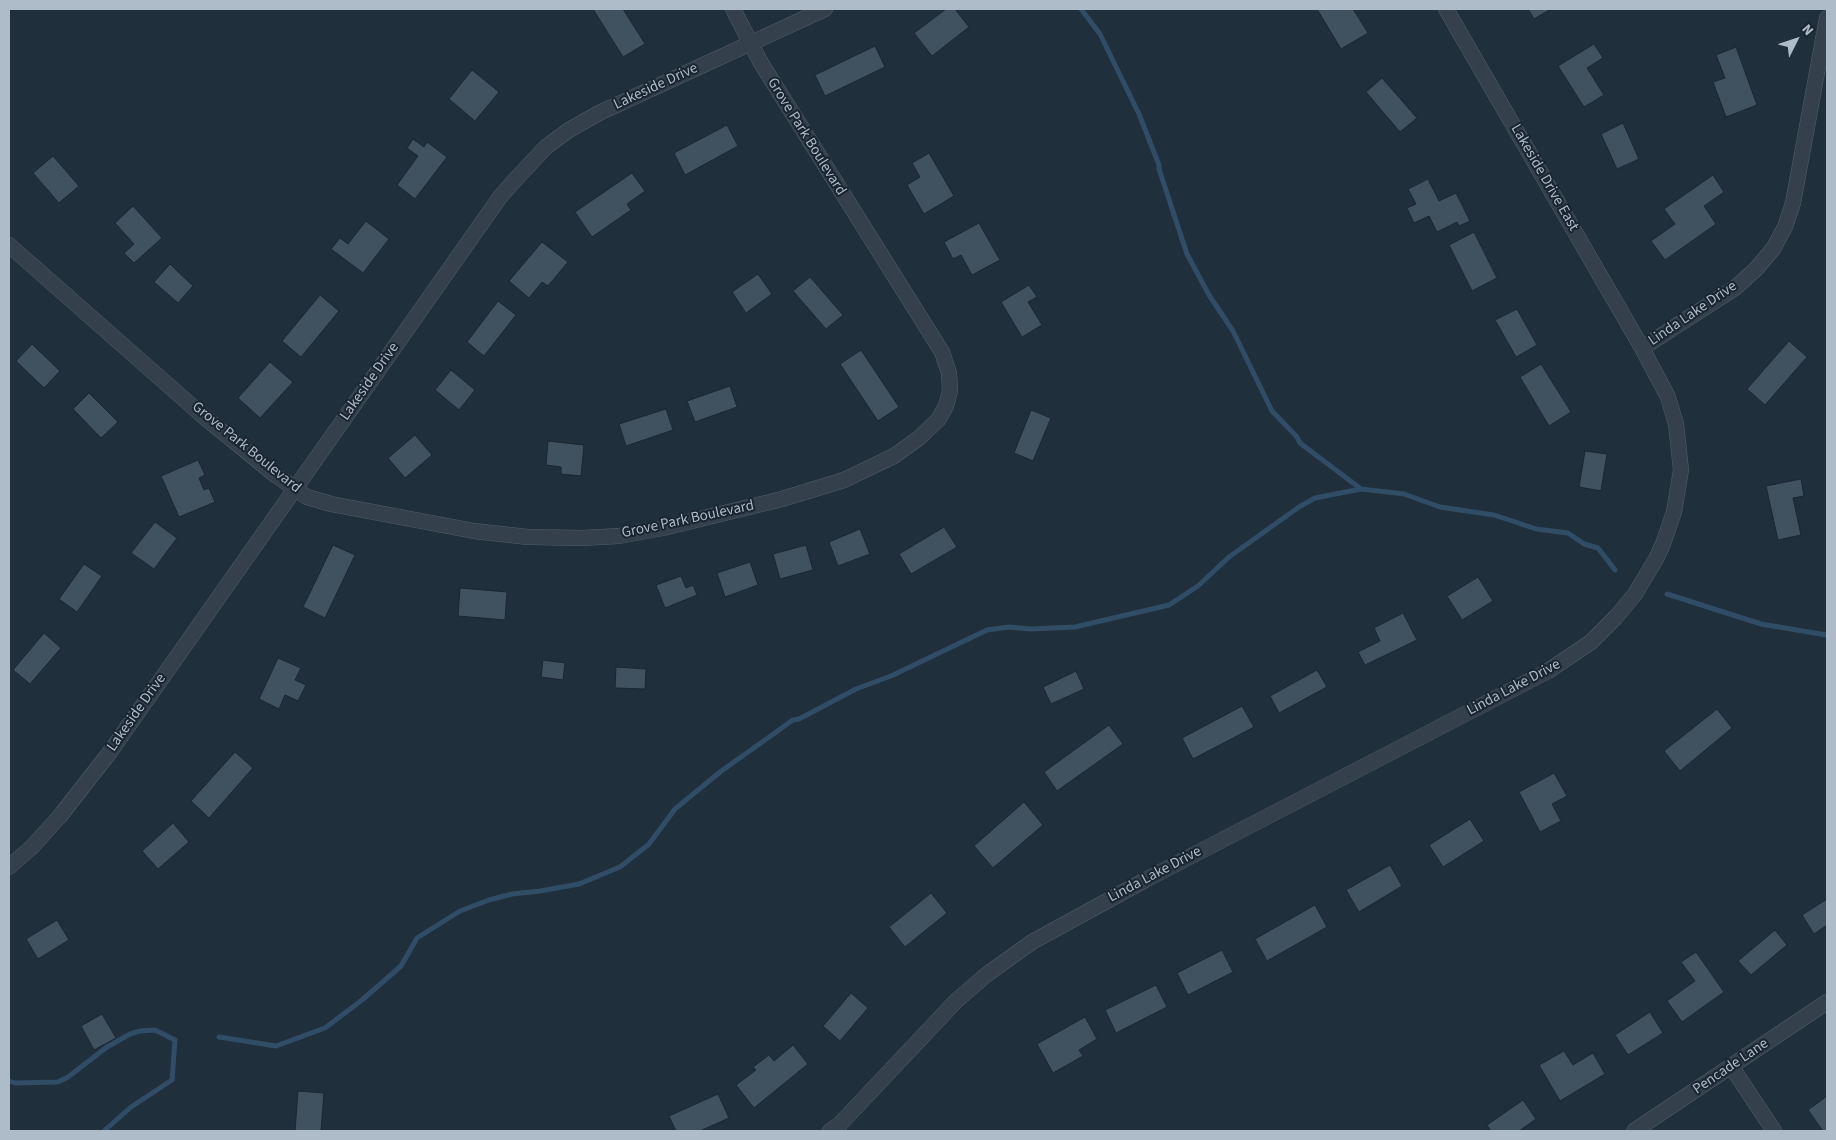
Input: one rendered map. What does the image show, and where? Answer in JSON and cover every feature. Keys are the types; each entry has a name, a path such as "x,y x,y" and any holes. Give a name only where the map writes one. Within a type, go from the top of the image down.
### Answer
{"street":[{"name":"Grove Park Boulevard","path":"9,245 202,415 295,490 307,497 331,504 474,531 528,537 582,538 619,536 692,522 782,499 844,480 894,456 919,438 938,420 946,406 950,391 949,372 942,352 804,134 750,43 733,9"},
{"name":"Lakeside Drive","path":"9,867 32,847 79,794 500,197 546,147 569,130 599,113 825,9"},
{"name":"Lakeside Drive East","path":"1446,9 1642,348"},
{"name":"Linda Lake Drive","path":"830,1131 840,1124 956,1001 986,975 1032,942 1155,875 1548,671 1592,642 1616,618 1635,594 1656,559 1663,544 1678,496 1680,455 1676,424 1661,382 1642,348 1735,288 1756,269 1773,249 1785,227 1793,203 1827,18"},
{"name":"Pencade Lane","path":"1634,1131 1827,1002"},
{"path":"1731,1066 1774,1131"}],"building":[{"path":"593,9 623,9 645,44 623,57"},
{"path":"946,9 955,9 969,27 932,56 914,33"},
{"path":"1317,9 1353,9 1368,33 1341,49"},
{"path":"1528,9 1551,9 1534,19"},
{"path":"1594,44 1603,58 1587,68 1604,95 1584,107 1558,66"},
{"path":"875,46 885,67 825,96 815,75"},
{"path":"1736,47 1757,105 1726,117 1713,82 1725,78 1716,55"},
{"path":"472,70 499,92 475,121 449,99"},
{"path":"1382,78 1417,118 1400,132 1366,92"},
{"path":"1623,123 1639,159 1617,169 1601,134"},
{"path":"727,125 738,146 685,175 674,153"},
{"path":"413,139 424,147 427,142 447,157 415,199 397,185 418,156 407,148"},
{"path":"929,153 954,196 924,214 907,185 920,177 912,163"},
{"path":"53,156 79,186 59,203 33,173"},
{"path":"632,173 645,191 627,204 631,210 592,237 575,212"},
{"path":"1713,175 1724,192 1704,206 1716,224 1665,260 1651,241 1675,224 1664,209"},
{"path":"1428,179 1439,201 1456,193 1470,221 1459,226 1457,222 1437,232 1429,216 1414,223 1407,208 1416,204 1408,189"},
{"path":"133,206 162,238 134,263 124,253 134,244 115,223"},
{"path":"366,221 389,239 363,273 331,249 340,238 348,244"},
{"path":"979,223 1000,260 972,275 961,255 953,259 944,242"},
{"path":"1474,232 1497,278 1472,291 1449,245"},
{"path":"542,242 568,262 548,286 542,282 529,298 509,281"},
{"path":"170,264 193,286 178,303 154,282"},
{"path":"758,274 772,294 746,313 732,292"},
{"path":"810,277 843,315 826,329 793,291"},
{"path":"1029,285 1037,297 1028,302 1042,325 1022,337 1001,302"},
{"path":"320,295 339,311 301,357 282,341"},
{"path":"498,301 516,315 484,356 467,342"},
{"path":"1517,309 1537,345 1516,357 1495,320"},
{"path":"1789,341 1807,357 1765,405 1747,389"},
{"path":"32,344 60,371 44,388 16,361"},
{"path":"861,350 899,407 878,421 840,364"},
{"path":"270,362 293,382 260,418 238,398"},
{"path":"1541,364 1571,412 1549,426 1520,377"},
{"path":"451,370 475,390 459,410 435,390"},
{"path":"730,386 737,407 695,422 687,401"},
{"path":"89,393 118,422 101,438 73,409"},
{"path":"666,409 673,430 626,446 619,424"},
{"path":"1031,410 1051,418 1033,461 1014,453"},
{"path":"415,435 432,455 405,478 388,458"},
{"path":"548,441 584,445 581,476 561,474 561,467 546,465"},
{"path":"1585,451 1607,454 1601,491 1579,487"},
{"path":"198,460 205,475 199,478 204,490 209,488 215,502 179,517 161,476"},
{"path":"1801,479 1804,496 1793,498 1801,535 1778,540 1766,486"},
{"path":"155,522 177,538 154,569 131,553"},
{"path":"944,527 957,547 911,574 899,554"},
{"path":"860,529 870,554 838,566 829,542"},
{"path":"333,545 355,555 325,618 303,607"},
{"path":"806,545 813,570 780,579 773,554"},
{"path":"750,562 758,585 725,597 717,573"},
{"path":"84,564 102,576 77,612 59,599"},
{"path":"681,576 686,588 693,585 697,595 665,608 656,585"},
{"path":"1478,577 1493,601 1462,620 1447,596"},
{"path":"460,588 507,592 505,620 458,616"},
{"path":"1403,613 1417,640 1365,665 1358,652 1380,641 1374,628"},
{"path":"44,633 61,648 30,684 13,670"},
{"path":"278,658 301,668 295,680 306,685 298,701 285,695 279,709 259,699"},
{"path":"543,660 565,663 563,680 541,677"},
{"path":"616,667 646,669 645,689 615,688"},
{"path":"1317,670 1327,687 1279,713 1270,696"},
{"path":"1076,671 1084,689 1051,704 1043,687"},
{"path":"1242,706 1254,727 1193,759 1182,738"},
{"path":"1717,709 1732,728 1680,771 1664,751"},
{"path":"1109,725 1123,744 1057,791 1044,772"},
{"path":"235,752 253,768 209,818 191,801"},
{"path":"1554,773 1567,796 1552,804 1561,821 1540,832 1519,792"},
{"path":"1024,802 1043,825 993,868 974,846"},
{"path":"1470,819 1484,841 1443,867 1429,845"},
{"path":"173,823 189,842 158,869 142,851"},
{"path":"1390,865 1402,886 1359,912 1346,890"},
{"path":"931,893 947,913 905,947 889,927"},
{"path":"1827,899 1827,925 1814,934 1802,915"},
{"path":"1315,905 1327,927 1267,961 1255,939"},
{"path":"57,920 69,940 38,959 26,939"},
{"path":"1775,930 1787,945 1751,975 1738,961"},
{"path":"1222,950 1233,972 1188,995 1177,973"},
{"path":"1696,952 1724,992 1682,1022 1667,1001 1695,981 1681,962"},
{"path":"1156,985 1167,1007 1116,1033 1105,1010"},
{"path":"851,993 868,1008 840,1041 823,1026"},
{"path":"1650,1012 1663,1033 1628,1055 1615,1035"},
{"path":"102,1014 116,1038 94,1050 81,1026"},
{"path":"1085,1017 1097,1039 1079,1050 1083,1056 1053,1073 1037,1044"},
{"path":"793,1045 808,1064 754,1108 736,1085 756,1070 753,1067 769,1055 774,1061"},
{"path":"1564,1051 1573,1065 1593,1053 1605,1074 1560,1101 1539,1065"},
{"path":"298,1091 324,1093 321,1131 295,1131"},
{"path":"718,1094 729,1118 700,1131 676,1131 669,1116"},
{"path":"1827,1096 1827,1131 1823,1131 1808,1110"},
{"path":"1523,1100 1536,1119 1519,1131 1491,1131 1487,1125"}],"waterway":[{"path":"1081,9 1100,34 1139,114 1159,165 1187,254 1209,295 1233,331 1272,411 1297,437 1300,443 1361,489"},
{"path":"219,1037 276,1046 325,1028 362,1000 401,966 417,938 460,911 512,894 579,884 620,867 649,844 675,809 720,772 793,720 799,719 856,689 891,676 987,630 1009,627 1030,629 1075,627 1169,605 1198,586 1229,557 1299,507 1315,498 1361,489 1404,494 1440,507 1494,515 1536,529 1568,533 1584,544 1598,548 1615,570"},
{"path":"1667,594 1761,624 1827,635"},
{"path":"9,1081 15,1083 58,1082 68,1077 107,1047 130,1034 140,1031 155,1030 175,1040"},
{"path":"104,1131 131,1107 172,1080 175,1040"}]}
